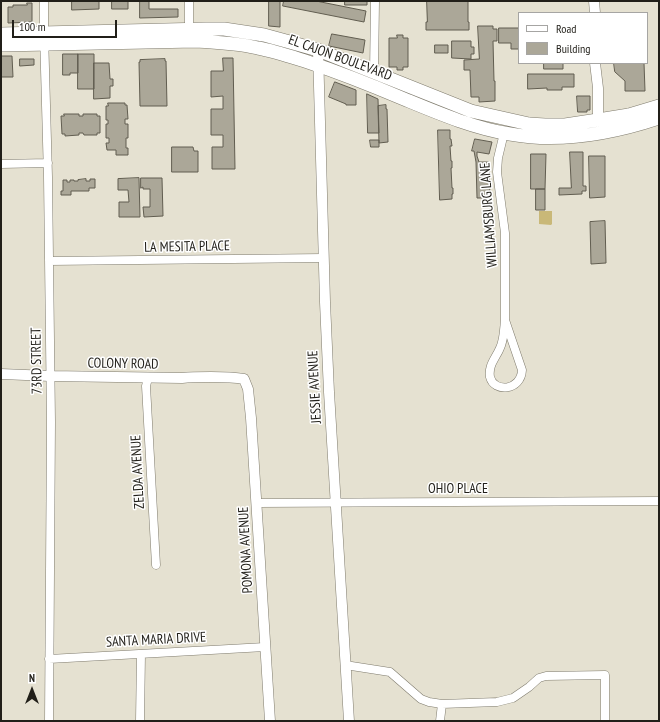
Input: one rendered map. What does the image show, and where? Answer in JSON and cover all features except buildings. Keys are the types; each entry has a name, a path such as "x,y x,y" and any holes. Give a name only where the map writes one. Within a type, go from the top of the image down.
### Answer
{"main road":[{"name":"EL CAJON BOULEVARD","path":"1,45 44,39 189,29 224,29 264,35 318,50 471,111 524,123 565,125 629,115 659,106"},
{"name":"EL CAJON BOULEVARD","path":"1,34 44,39 216,42 271,50 358,80 464,122 504,133 541,137 580,136 608,132 659,118"},
{"path":"504,133 508,129 524,123"}],"street":[{"name":"73RD STREET","path":"44,1 48,163 51,450 49,721"},
{"path":"189,1 189,29"},
{"path":"374,73 375,1"},
{"path":"594,1 595,12"},
{"name":"JESSIE AVENUE","path":"318,50 328,392 349,721"},
{"path":"595,64 598,88 598,120"},
{"name":"WILLIAMSBURG LANE","path":"504,133 498,158 497,172 506,233 506,320 501,347 490,366 490,376 498,385 505,388 513,386 519,381 522,374 506,320"},
{"path":"1,164 48,163"},
{"name":"LA MESITA PLACE","path":"49,261 324,258"},
{"name":"COLONY ROAD","path":"1,374 148,378 223,377 244,379"},
{"name":"ZELDA AVENUE","path":"148,378 146,386 156,565"},
{"name":"POMONA AVENUE","path":"244,379 248,389 251,414 270,721"},
{"name":"OHIO PLACE","path":"257,503 659,501"},
{"name":"SANTA MARIA DRIVE","path":"49,659 265,647"},
{"path":"140,721 141,654"},
{"path":"346,665 390,672 421,699 442,704 496,702 513,698 539,678 546,676 605,675 604,720"},
{"path":"440,721 442,704"}],"shaded area":[{"path":"539,211 552,211 551,225 539,224"}]}
